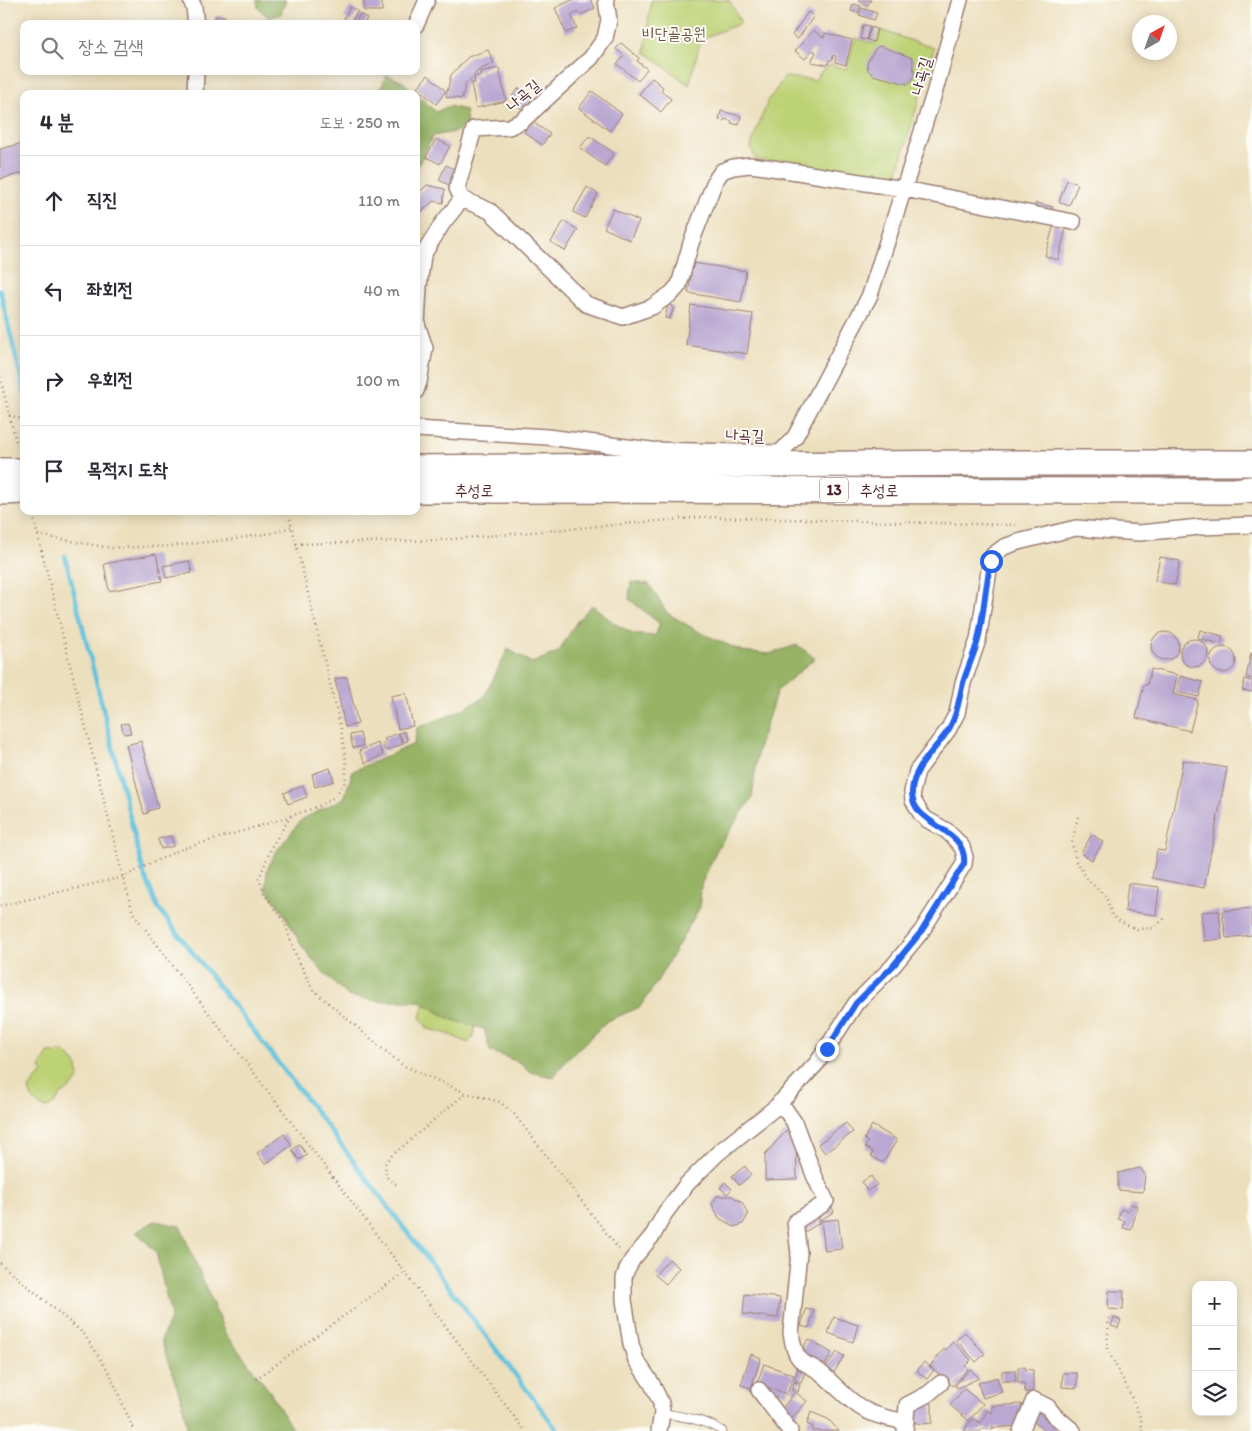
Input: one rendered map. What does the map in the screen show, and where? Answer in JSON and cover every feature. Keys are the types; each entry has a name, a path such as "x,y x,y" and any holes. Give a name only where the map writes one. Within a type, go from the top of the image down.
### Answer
{"main road":[{"name":"추성로","path":"420,468 1252,462"},
{"path":"0,471 20,471"},
{"name":"추성로","path":"420,490 1252,489"},
{"path":"0,492 20,491"}],"street":[{"path":"191,0 196,20"},
{"path":"418,20 427,0"},
{"name":"나곡길","path":"462,199 457,188 474,129 510,127 522,121 591,58 605,38 609,20 606,0"},
{"name":"나곡길","path":"420,430 547,437 650,450 780,453 795,437 870,295 934,94 960,0"},
{"path":"195,90 196,75"},
{"path":"420,278 423,255 442,224 462,199 490,211 586,304 623,317 652,307 672,293 679,285 691,243 715,182 722,171 733,167 750,165 904,189 1073,222"},
{"path":"420,333 425,348 420,376"},
{"path":"659,1431 662,1413 661,1403 639,1366 631,1344 623,1289 627,1269 653,1235 687,1184 718,1153 765,1117 818,1063 856,1003 893,966 921,932 964,864 965,857 962,848 947,831 921,814 913,800 912,792 917,771 948,730 957,712 963,683 978,640 993,555 998,550 1011,544 1076,528 1140,533 1200,527 1252,525"},
{"path":"780,1102 794,1122 826,1201 794,1222 799,1253 792,1333 796,1355 800,1360 819,1371 852,1401 865,1410 905,1426 907,1405 928,1394 941,1383"},
{"path":"759,1390 790,1431"},
{"path":"1021,1431 1034,1400 1048,1407 1054,1415 1073,1431"}],"lane":[{"path":"662,1413 703,1421 722,1431"}],"path":[{"path":"0,377 17,446"},
{"path":"0,398 5,398"},
{"path":"9,416 20,419"},
{"path":"33,516 133,913 525,1431"},
{"path":"296,544 442,540 703,517 1026,526"},
{"path":"0,906 123,877 179,850 314,808 329,801 340,790 346,777 346,761 341,729 290,520"},
{"path":"38,535 82,544 119,548 171,546 234,539 272,533 292,527"},
{"path":"292,816 272,846 259,879 264,893 284,921 295,954 313,990 402,1065 466,1092 500,1102 514,1114 624,1255 632,1260"},
{"path":"1078,817 1072,843 1076,861 1088,880 1106,897 1112,915 1120,922 1137,929 1154,928 1165,918"},
{"path":"396,1184 386,1176 385,1164 389,1158 466,1092"},
{"path":"0,1263 84,1334 110,1374 134,1431"},
{"path":"256,1379 405,1272"},
{"path":"1109,1318 1107,1349 1127,1387 1140,1419 1142,1431"}],"green space":[{"path":"257,0 286,0 281,14 269,18 258,8"},
{"name":"비단골공원","path":"651,0 729,0 741,23 701,39 689,85 645,52"},
{"path":"880,30 934,48 897,175 892,181 755,159 751,147 756,131 768,101 785,77 815,80 822,70 831,65 846,69 855,38 875,44"},
{"path":"387,75 403,82 412,90 380,90"},
{"path":"420,98 436,112 449,106 465,110 467,124 455,132 433,136 420,161"},
{"path":"631,582 649,584 667,613 701,633 742,651 769,654 797,645 815,658 777,691 758,749 752,798 717,849 701,885 700,907 655,985 640,1007 607,1021 566,1061 553,1077 530,1072 521,1063 490,1051 484,1029 450,1019 420,1001 378,1001 348,996 321,970 302,946 283,912 266,889 267,870 276,852 301,820 344,798 353,771 414,744 417,728 458,712 484,697 508,649 532,663 558,652 578,620 592,605 614,623 633,634 655,636 660,624 629,599"},
{"path":"425,1004 450,1019 475,1026 473,1038 468,1043 448,1034 428,1029 420,1017"},
{"path":"64,1052 76,1063 79,1077 73,1086 61,1095 55,1103 48,1108 41,1107 32,1098 29,1089 34,1081 43,1073 40,1068 48,1053"},
{"path":"155,1221 180,1226 225,1333 271,1393 293,1431 188,1431 182,1402 161,1340 171,1317 156,1252 136,1232"}],"building":[{"path":"364,0 382,0 382,11 364,11"},
{"path":"572,0 591,0 595,8 581,15 579,12 571,15 577,28 566,33 555,8"},
{"path":"858,0 871,0 867,6"},
{"path":"853,4 861,6 858,13 851,11"},
{"path":"350,7 358,11 352,20 344,18"},
{"path":"862,8 877,13 874,20 859,15"},
{"path":"808,12 814,16 798,39 792,35"},
{"path":"360,14 367,18 366,20 356,20"},
{"path":"215,16 225,16 225,20 215,20"},
{"path":"863,25 870,26 866,40 860,39"},
{"path":"871,27 877,29 874,42 867,40"},
{"path":"813,30 824,38 825,33 852,40 846,65 835,62 836,56 833,55 828,65 811,62 816,52 812,50 805,59 795,51"},
{"path":"621,43 639,58 637,61 647,69 638,81 617,64 624,56 616,49"},
{"path":"880,46 913,58 915,73 912,80 907,84 873,75 868,70 867,63 875,49"},
{"path":"488,50 494,63 478,71 465,85 462,99 446,97 451,75 468,57"},
{"path":"499,68 506,101 476,108 471,83 475,83 474,77 481,75 480,72"},
{"path":"428,75 446,91 436,104 417,88"},
{"path":"652,78 663,87 661,91 671,99 661,112 639,94"},
{"path":"519,88 532,99 523,110 519,107 522,104 512,96"},
{"path":"592,91 622,114 610,131 579,108"},
{"path":"721,111 741,116 739,125 725,119 724,121 719,120"},
{"path":"531,121 550,134 542,145 524,132"},
{"path":"589,136 614,153 605,166 580,148"},
{"path":"436,139 450,146 440,164 426,157"},
{"path":"20,144 20,174 0,179 0,149"},
{"path":"446,165 456,170 449,185 439,180"},
{"path":"1067,180 1078,184 1069,206 1059,202"},
{"path":"427,185 445,189 443,203 433,201 420,214 420,192"},
{"path":"587,187 598,194 585,218 573,212"},
{"path":"1036,203 1053,207 1051,215 1034,210"},
{"path":"613,209 639,221 630,240 604,228"},
{"path":"564,221 578,230 565,251 551,242"},
{"path":"1054,224 1066,228 1058,260 1045,256"},
{"path":"693,263 746,271 741,302 688,293"},
{"path":"668,305 674,307 670,319 665,318"},
{"path":"691,305 753,314 747,354 686,345"},
{"path":"156,554 162,581 109,591 104,564"},
{"path":"1160,557 1180,561 1175,585 1155,581"},
{"path":"189,561 192,573 166,578 163,566"},
{"path":"1200,630 1223,636 1221,644 1198,638"},
{"path":"1165,632 1175,636 1179,646 1175,656 1165,660 1155,656 1151,646 1155,636"},
{"path":"1194,639 1204,643 1208,653 1204,663 1194,667 1184,663 1180,653 1184,643"},
{"path":"1223,647 1233,650 1236,660 1233,670 1223,673 1213,670 1210,660 1213,650"},
{"path":"1252,653 1252,679 1246,677"},
{"path":"1151,669 1177,675 1173,694 1198,700 1190,731 1136,718 1144,685 1147,685"},
{"path":"1180,676 1203,682 1199,697 1176,692"},
{"path":"347,677 358,724 345,727 335,679"},
{"path":"1245,679 1252,681 1252,692 1242,690"},
{"path":"406,693 413,726 398,729 391,696"},
{"path":"128,723 131,733 124,734 121,724"},
{"path":"404,731 408,741 403,742 399,733"},
{"path":"360,733 363,746 353,748 350,735"},
{"path":"398,733 403,744 385,751 382,744 386,742 384,739"},
{"path":"141,741 158,808 144,814 126,745"},
{"path":"378,743 383,755 365,763 359,751"},
{"path":"1183,760 1227,768 1204,888 1152,878 1157,850 1165,851"},
{"path":"330,768 334,781 315,787 312,774"},
{"path":"303,786 307,797 288,804 284,793"},
{"path":"1092,834 1103,842 1092,860 1081,853"},
{"path":"171,836 174,846 161,849 158,839"},
{"path":"1128,883 1159,887 1156,915 1125,911"},
{"path":"1252,908 1252,935 1226,938 1222,911"},
{"path":"1219,911 1222,939 1204,941 1201,912"},
{"path":"846,1123 853,1132 825,1153 818,1144"},
{"path":"872,1125 897,1140 883,1163 871,1156 873,1152 865,1147 868,1142 864,1139"},
{"path":"789,1128 796,1139 797,1179 765,1180 765,1154"},
{"path":"284,1134 292,1145 265,1164 257,1153"},
{"path":"299,1144 307,1155 299,1160 292,1150"},
{"path":"745,1166 751,1175 739,1185 732,1176"},
{"path":"1140,1168 1145,1175 1143,1192 1118,1190 1118,1173"},
{"path":"871,1176 877,1185 867,1191 862,1182"},
{"path":"725,1182 732,1189 727,1194 720,1188"},
{"path":"717,1196 732,1196 742,1202 748,1215 743,1224 734,1227 719,1218 712,1204"},
{"path":"830,1204 834,1212 820,1220 816,1211"},
{"path":"1130,1204 1138,1206 1131,1230 1123,1228 1125,1221 1118,1219 1121,1209 1128,1211"},
{"path":"814,1214 819,1223 802,1234 797,1225"},
{"path":"838,1219 842,1249 825,1251 821,1221"},
{"path":"669,1259 679,1268 666,1284 655,1275"},
{"path":"1109,1291 1124,1291 1123,1310 1108,1309"},
{"path":"745,1294 780,1298 778,1318 743,1314"},
{"path":"806,1309 814,1311 809,1328 801,1326"},
{"path":"834,1317 858,1325 853,1342 828,1333"},
{"path":"1114,1318 1121,1320 1118,1328 1111,1326"},
{"path":"965,1332 985,1354 976,1362 956,1340"},
{"path":"808,1339 832,1353 824,1367 800,1354"},
{"path":"953,1341 971,1360 965,1366 968,1369 953,1386 930,1366"},
{"path":"837,1352 844,1356 833,1374 825,1369"},
{"path":"751,1354 761,1358 751,1388 741,1385"},
{"path":"924,1362 934,1370 927,1379 917,1371"},
{"path":"764,1364 794,1375 787,1394 757,1383"},
{"path":"799,1366 806,1369 801,1383 794,1380"},
{"path":"1018,1367 1033,1370 1033,1392 1025,1392 1024,1383 1018,1383"},
{"path":"970,1369 979,1378 958,1388 955,1386"},
{"path":"1015,1370 1016,1381 1002,1381 1002,1371"},
{"path":"1063,1373 1077,1373 1077,1388 1062,1387"},
{"path":"997,1377 1002,1392 983,1398 978,1383"},
{"path":"794,1382 800,1384 798,1392 792,1390"},
{"path":"964,1389 983,1404 969,1421 950,1405"},
{"path":"795,1392 807,1401 791,1420 780,1411"},
{"path":"932,1403 932,1423 912,1422 914,1405"},
{"path":"1021,1404 1022,1415 1018,1416 1018,1426 993,1428 993,1426 991,1431 983,1428 981,1431 964,1431 974,1419 981,1423 987,1410 992,1413 992,1406"},
{"path":"1034,1409 1056,1427 1053,1431 1045,1431 1030,1419"},
{"path":"811,1412 828,1419 839,1431 812,1431 813,1427 807,1424"}],"waterway":[{"path":"0,290 20,374"},
{"path":"65,556 144,874 158,908 304,1096 558,1431"}],"route":[{"path":"827,1049 856,1003 893,966 921,932 964,864 965,857 962,848 947,831 921,814 913,800 912,792 917,771 948,730 957,712 963,683 978,640 991,561"}]}
